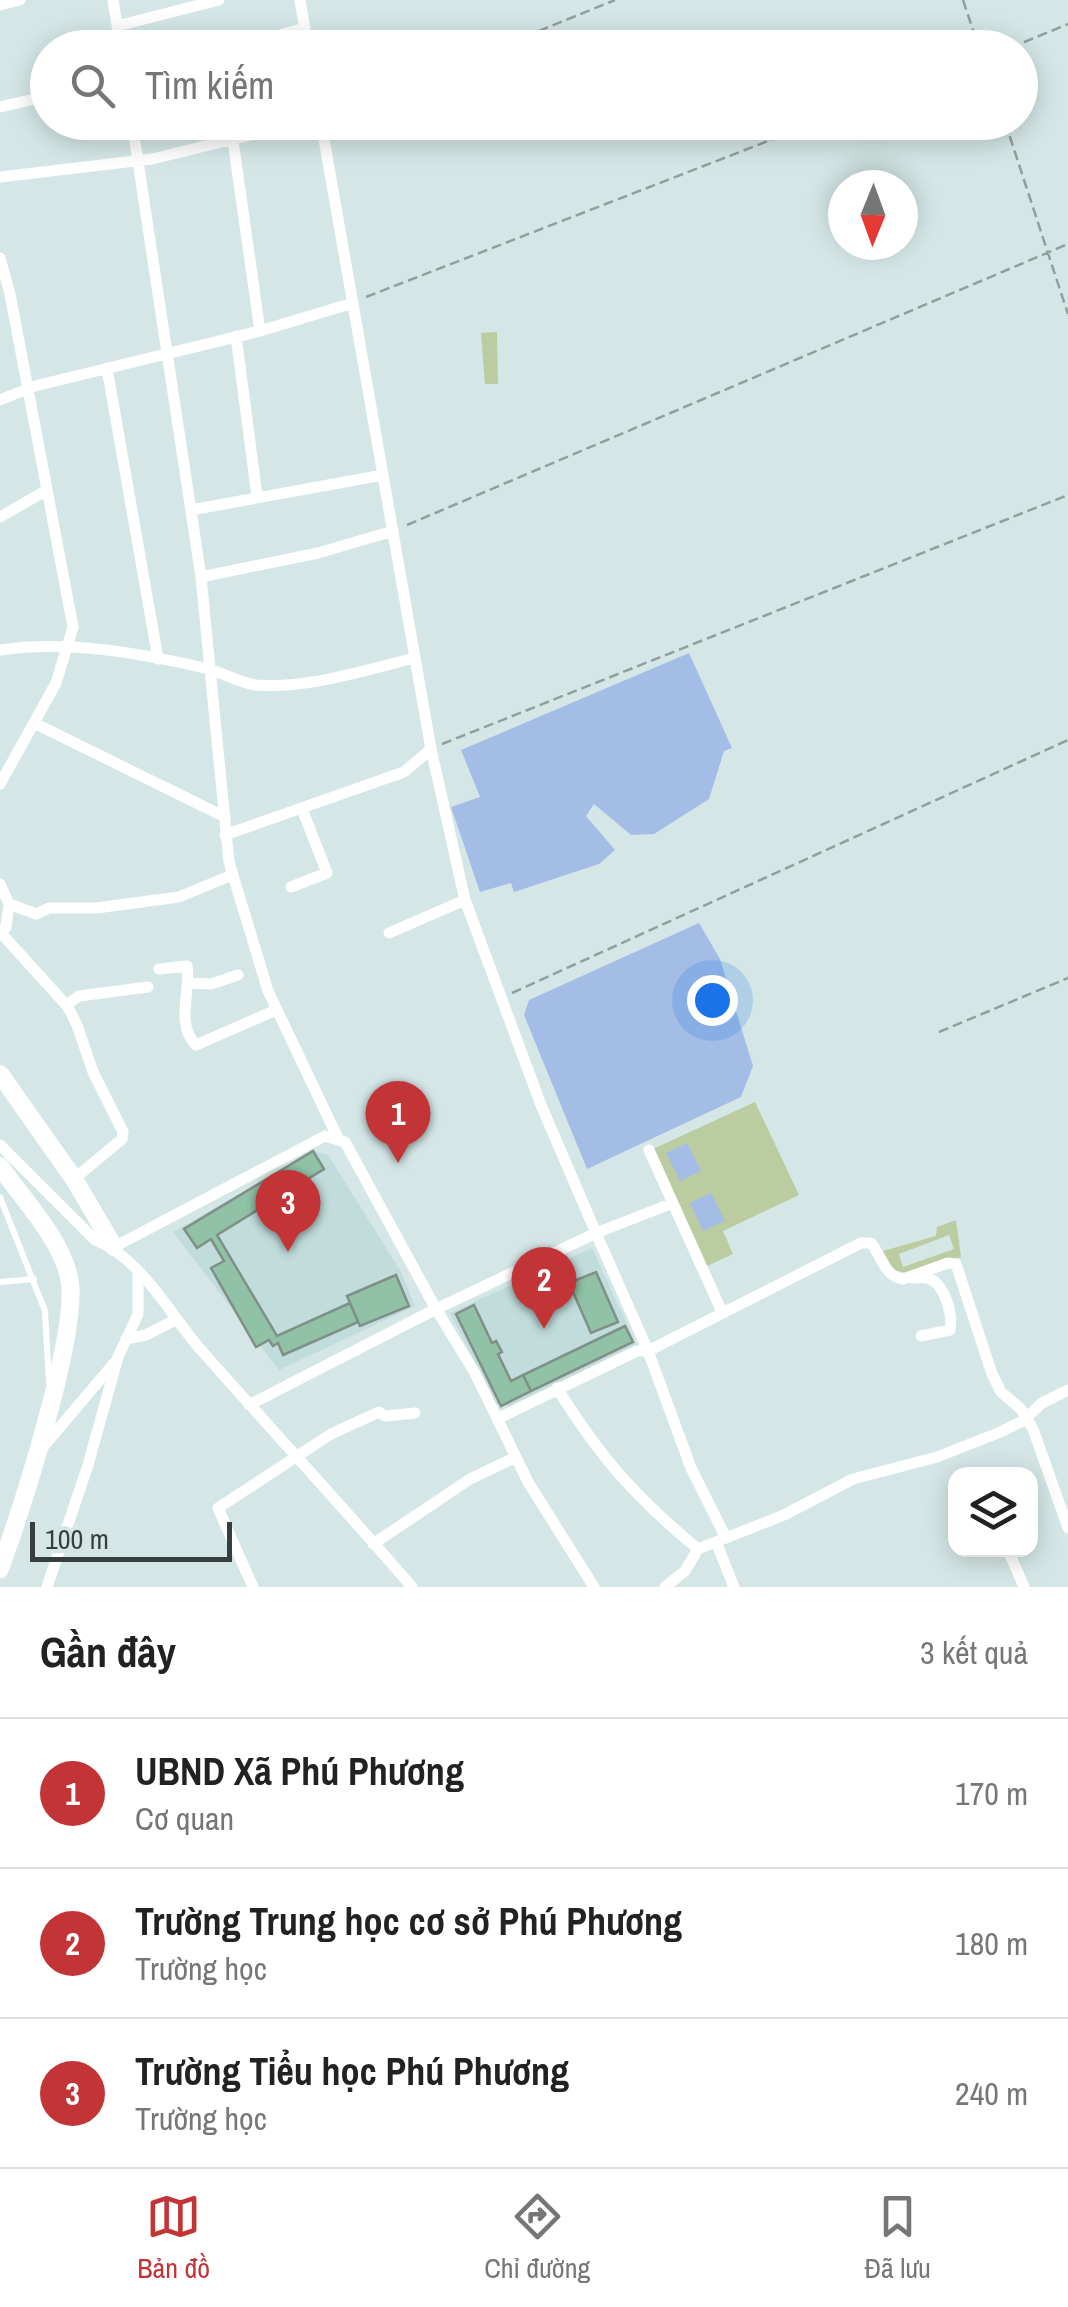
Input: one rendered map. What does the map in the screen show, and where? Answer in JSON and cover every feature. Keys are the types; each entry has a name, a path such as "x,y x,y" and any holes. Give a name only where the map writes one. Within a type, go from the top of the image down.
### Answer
{"main road":[{"path":"0,1074 74,1178 114,1248"},
{"path":"0,1166 60,1252 68,1273 70,1305 50,1403 0,1569"}],"street":[{"path":"0,5 20,0"},
{"path":"113,0 118,30"},
{"path":"117,26 220,0"},
{"path":"297,30 304,28 300,0"},
{"path":"0,108 30,100"},
{"path":"135,140 200,577 232,875 276,1010 338,1138"},
{"path":"0,178 138,161 233,140 260,331"},
{"path":"324,140 430,748 465,900 541,1105 648,1350 721,1540 734,1587"},
{"path":"0,258 73,617 69,646 56,682 0,784"},
{"path":"0,400 27,389 260,331 352,303"},
{"path":"236,336 256,496"},
{"path":"107,368 158,659"},
{"path":"190,510 383,475"},
{"path":"0,517 47,490"},
{"path":"200,577 318,553 392,531"},
{"path":"0,650 69,646 210,669 252,684 267,685 358,672 415,658"},
{"path":"34,724 224,817"},
{"path":"225,835 404,772 430,748"},
{"path":"291,887 327,873 302,809"},
{"path":"9,904 36,914 49,908 142,903 179,898 232,875"},
{"path":"0,884 9,904 6,927 0,932 66,1005 123,1132 122,1139 74,1178"},
{"path":"389,933 465,900"},
{"path":"159,969 186,965 186,1033 196,1045 276,1010"},
{"path":"188,983 211,984 238,976"},
{"path":"66,1005 79,996 148,987"},
{"path":"114,1248 326,1136 345,1142 476,1373 516,1457 594,1587"},
{"path":"0,1145 95,1240 114,1248 138,1271 176,1320 412,1587"},
{"path":"649,1150 722,1312"},
{"path":"249,1404 436,1308 596,1233 675,1202"},
{"path":"499,1418 636,1350 648,1350 866,1242 874,1247 892,1276 932,1279 941,1288 950,1313 950,1330 921,1336"},
{"path":"907,1277 948,1263 956,1264 992,1374 1001,1392 1026,1418 1068,1528"},
{"path":"47,1587 88,1465 118,1357 138,1314 138,1271"},
{"path":"126,1340 176,1320"},
{"path":"34,1458 118,1357"},
{"path":"557,1388 602,1458 654,1513 698,1549"},
{"path":"665,1587 685,1572 698,1549 784,1515 854,1479 937,1457 998,1434 1068,1390"},
{"path":"253,1587 218,1508 332,1434 379,1412 385,1416 415,1413"},
{"path":"373,1544 470,1479 516,1457"},
{"path":"1011,1557 1024,1587"}],"lane":[{"path":"0,1197 45,1311 50,1403"},
{"path":"0,1282 34,1280"}],"path":[{"path":"541,30 616,0"},
{"path":"963,0 973,30"},
{"path":"1038,36 1068,24"},
{"path":"352,303 771,140"},
{"path":"1010,140 1068,314"},
{"path":"392,531 1068,244"},
{"path":"430,748 1068,495"},
{"path":"502,998 1068,740"},
{"path":"939,1032 1068,978"}],"shaded area":[{"path":"313,1151 328,1155 401,1272 415,1306 279,1370 173,1232"},
{"path":"592,1248 636,1344 509,1406 496,1404 450,1313"}],"green space":[{"path":"497,332 498,384 485,384 481,333"},
{"path":"755,1102 799,1195 723,1231 733,1254 707,1266 653,1149"},
{"path":"956,1220 961,1257 906,1273 894,1270 883,1251 936,1236 937,1227","holes":["949,1235 954,1249 903,1267 899,1254"]}],"water":[{"path":"689,653 732,748 724,751 709,799 654,834 631,835 594,804 586,816 615,850 599,864 514,892 511,883 480,892 451,807 480,797 461,750"},
{"path":"699,923 720,959 753,1066 741,1097 587,1169 524,1015 529,1000"},
{"path":"687,1143 701,1171 680,1181 666,1153"},
{"path":"711,1193 725,1221 703,1231 690,1203"}],"building":[{"path":"313,1151 324,1169 217,1235 277,1336 350,1303 358,1322 283,1355 278,1343 273,1346 269,1340 256,1347 211,1268 224,1261 211,1239 197,1248 184,1229"},
{"path":"596,1272 618,1322 591,1333 569,1283"},
{"path":"396,1275 409,1306 360,1326 347,1296"},
{"path":"474,1305 492,1343 496,1341 502,1352 498,1354 511,1381 523,1375 531,1391 501,1406 456,1314"},
{"path":"625,1326 633,1342 531,1391 523,1375"}],"place":[{"name":"UBND Xã Phú Phương","path":"398,1163"},
{"name":"Trường Tiểu học Phú Phương","path":"288,1252"},
{"name":"Trường Trung học cơ sở Phú Phương","path":"544,1329"}]}
